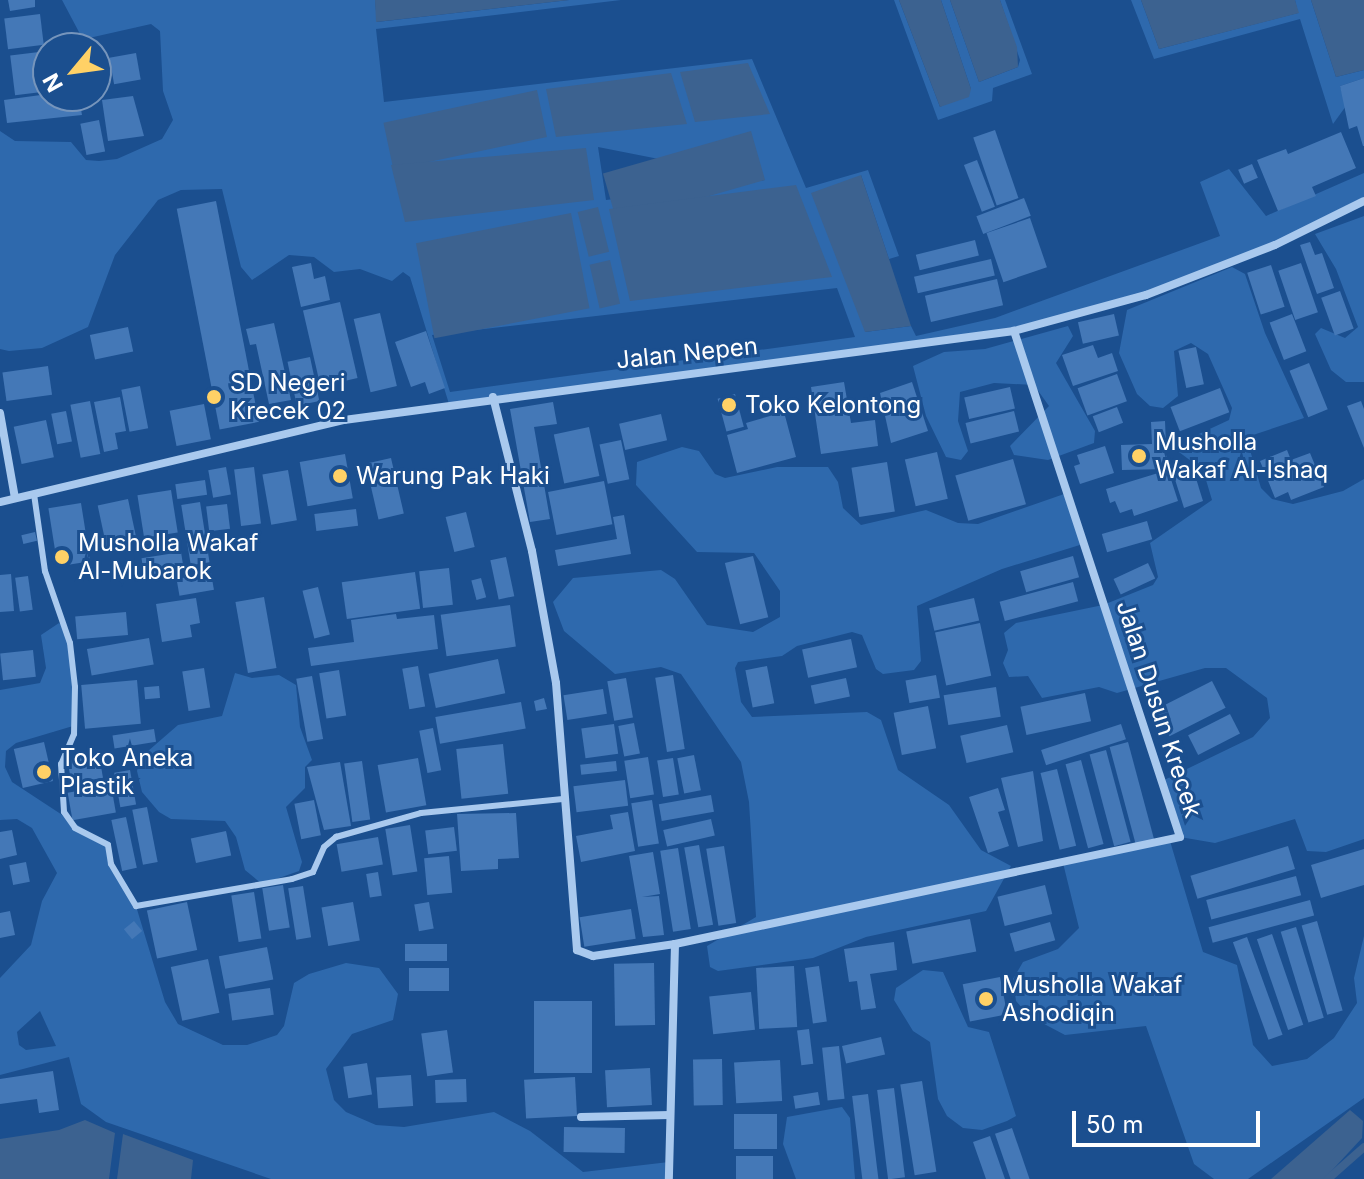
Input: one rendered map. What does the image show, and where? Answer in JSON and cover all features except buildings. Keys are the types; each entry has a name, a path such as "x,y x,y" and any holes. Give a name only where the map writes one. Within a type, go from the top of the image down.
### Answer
{"street":[{"name":"Jalan Nepen","path":"0,502 344,420 493,397 1014,331 1146,295 1275,245 1364,201"},
{"name":"Jalan Dusun Krecek","path":"675,944 1180,837 1014,331"},
{"path":"493,397 532,551 550,654 577,950 583,956 675,944 669,1179"},
{"path":"0,413 15,498"},
{"path":"581,1117 670,1115"}],"lane":[{"path":"34,494 45,571 70,643 75,687 74,734 61,764 64,812 75,828 101,837 108,845 111,864 136,906 292,879 313,872 324,847 336,837 421,813 565,799"}],"shaded area":[{"path":"62,0 375,0 377,22 569,0 621,0 376,29 384,102 752,59 806,188 868,170 899,256 889,259 861,175 865,332 911,326 916,336 995,318 1220,236 1200,182 1229,169 1266,216 1364,173 1364,201 1275,245 1146,295 1014,331 449,404 410,277 403,272 392,281 360,269 334,272 314,257 289,255 252,280 241,267 222,189 181,190 158,200 115,255 88,327 42,348 0,349 0,131 15,141 71,142 86,160 99,161 117,159 162,139 173,120 163,91 160,31 151,24 112,33 79,32","holes":["598,147 765,180 606,200","837,288 855,337 450,392 432,335"]},
{"path":"375,0 569,0 376,22"},
{"path":"894,0 899,0 940,107 971,89 941,0 950,0 979,82 1018,67 1020,60 1000,0 1005,0 1032,74 993,88 992,101 938,120"},
{"path":"899,0 941,0 971,89 969,97 940,107"},
{"path":"950,0 1000,0 1017,47 1018,67 979,82"},
{"path":"1131,0 1141,0 1159,49 1298,13 1295,0 1311,0 1336,77 1364,70 1364,78 1340,86 1346,106 1333,124 1300,19 1154,59"},
{"path":"1141,0 1295,0 1299,13 1159,49"},
{"path":"1311,0 1364,0 1364,70 1336,77"},
{"path":"748,63 770,114 695,122 680,72"},
{"path":"671,73 687,124 556,137 546,89"},
{"path":"537,90 547,137 393,170 383,123"},
{"path":"751,131 765,180 617,222 603,173"},
{"path":"586,148 594,200 405,222 391,165"},
{"path":"861,175 911,326 865,332 811,193"},
{"path":"796,185 832,277 630,301 609,209"},
{"path":"598,207 609,252 589,257 578,212"},
{"path":"571,213 590,308 434,338 416,243"},
{"path":"1364,216 1364,382 1346,382 1331,370 1315,334 1321,328 1345,338 1358,327 1336,269 1315,234"},
{"path":"610,260 620,304 600,309 590,265"},
{"path":"1232,267 1245,274 1265,333 1304,418 1253,435 1250,450 1261,488 1272,499 1293,504 1343,491 1364,479 1364,839 1326,852 1307,851 1295,819 1215,843 1180,837 1160,782 1253,737 1270,718 1267,698 1226,668 1205,668 1117,693 1099,687 1042,698 1028,676 1009,677 1003,663 1008,650 1004,633 1016,623 1103,605 1153,585 1158,577 1150,543 1212,500 1203,470 1179,452 1186,440 1229,420 1232,408 1208,354 1191,343 1174,351 1178,396 1163,408 1150,406 1137,394 1119,353 1127,310"},
{"path":"1068,326 1073,336 1056,363 1095,431 1094,443 1048,460 1014,455 1010,446 1049,406 1034,385 994,383 960,392 958,421 968,451 961,460 946,457 926,416 913,366 944,352 985,349"},
{"path":"682,447 699,451 715,474 725,478 777,467 828,467 838,482 843,508 861,525 926,510 958,523 978,524 1067,493 1083,544 1002,569 917,606 921,661 914,670 883,674 876,669 862,635 852,632 797,646 782,656 738,662 735,668 741,702 752,717 867,712 881,720 898,770 949,805 981,850 1011,866 986,911 866,937 813,958 718,971 710,967 707,946 756,917 749,802 741,762 681,674 661,667 615,674 564,631 553,602 573,578 661,570 675,579 707,625 753,632 780,617 780,591 754,553 697,552 636,485 637,462"},
{"path":"59,623 65,627 75,687 73,726 16,743 6,751 5,767 12,782 108,845 111,864 136,906 165,1002 178,1024 223,1045 247,1045 277,1035 284,1026 294,983 309,974 346,963 379,968 398,994 393,1020 352,1034 326,1069 334,1100 346,1112 376,1125 404,1127 494,1112 530,1131 583,1172 669,1162 669,1179 271,1179 106,1122 81,1104 69,1057 0,1075 0,978 31,945 42,901 57,873 32,828 17,819 0,820 0,690 40,683 46,668 41,635","holes":["40,1011 56,1046 26,1050 19,1045 17,1032"]},
{"path":"235,673 252,678 279,675 296,685 300,727 312,760 305,767 305,788 286,807 302,862 299,871 262,884 245,870 236,837 225,821 171,819 159,812 142,792 137,771 140,758 178,725 222,716"},
{"path":"1170,841 1203,952 1237,965 1253,1045 1272,1066 1307,1059 1334,1038 1357,1003 1354,978 1364,936 1364,1098 1248,1179 1214,1179 1194,1164 1146,1026 1065,1035 1029,1016 1016,1001 1013,979 1023,962 1058,949 1079,928 1063,863"},
{"path":"923,970 943,972 968,1027 989,1032 1016,1116 982,1130 963,1128 947,1116 938,1099 930,1042 913,1031 894,1000 896,988"},
{"path":"842,1107 850,1118 855,1179 796,1179 783,1144 787,1117"},
{"path":"1350,1110 1363,1121 1362,1138 1324,1179 1271,1179"},
{"path":"85,1120 115,1133 109,1179 0,1179 0,1139 59,1130"},
{"path":"123,1134 193,1160 191,1179 117,1179"}],"waterway":[{"path":"1328,1179 1364,1147"}],"place":[{"name":"SD Negeri Krecek 02","path":"214,397"},
{"name":"Toko Kelontong","path":"729,405"},
{"name":"Musholla Wakaf Al-Ishaq","path":"1139,456"},
{"name":"Warung Pak Haki","path":"340,476"},
{"name":"Musholla Wakaf Al-Mubarok","path":"62,557"},
{"name":"Toko Aneka Plastik","path":"44,772"},
{"name":"Musholla Wakaf Ashodiqin","path":"986,999"}]}
